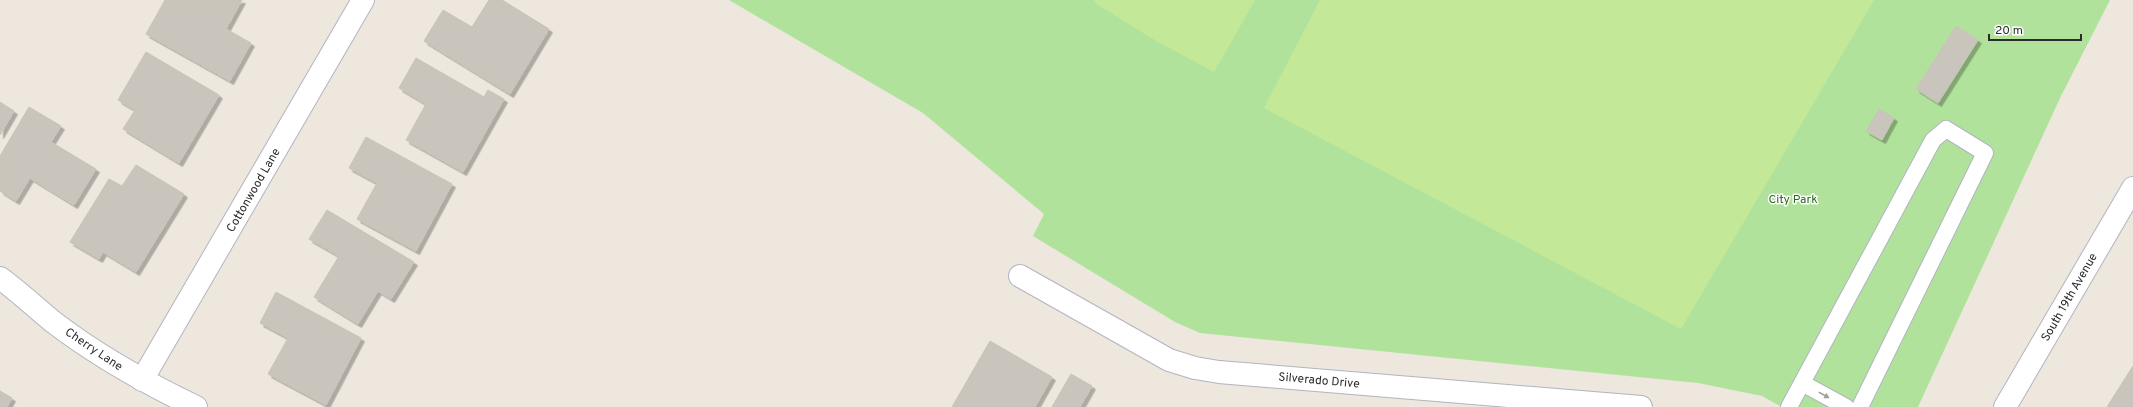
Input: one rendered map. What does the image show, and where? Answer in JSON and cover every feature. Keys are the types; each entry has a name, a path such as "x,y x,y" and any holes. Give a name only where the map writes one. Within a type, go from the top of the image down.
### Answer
{"street":[{"name":"Cottonwood Lane","path":"142,380 363,0"},
{"name":"South 19th Avenue","path":"2006,407 2133,188"},
{"name":"Silverado Drive","path":"1020,276 1163,357 1195,368 1641,407"},
{"name":"Cherry Lane","path":"0,278 52,321 101,355 142,380 196,407"}],"lane":[{"path":"1789,407 1933,140 1946,129 1985,153 1860,407"},
{"path":"1802,383 1846,407"}],"green space":[{"name":"City Park","path":"729,0 2110,0 2061,96 1918,407 1782,407 1762,396 1698,383 1200,333 1175,322 1033,236 1044,214 923,113"},
{"path":"1094,0 1255,0 1214,72 1158,42 1098,5"},
{"path":"1320,0 1874,0 1681,329 1264,108"}],"building":[{"path":"165,0 242,0 226,29 251,43 230,81 146,34"},
{"path":"489,0 502,0 549,29 510,94 424,41 443,10 472,27"},
{"path":"1956,26 1978,40 1938,103 1916,89"},
{"path":"146,52 219,95 179,163 123,129 135,110 118,100"},
{"path":"416,58 484,97 488,90 504,99 463,172 406,140 426,104 399,88"},
{"path":"0,102 14,111 0,135"},
{"path":"29,107 61,126 51,142 96,169 74,205 30,178 16,201 0,191 0,156"},
{"path":"1879,109 1894,118 1882,140 1866,131"},
{"path":"366,137 452,184 416,251 357,219 377,183 349,168"},
{"path":"136,165 184,194 136,272 103,252 99,259 70,242 109,179 122,186"},
{"path":"327,210 414,262 391,299 378,291 358,324 314,297 339,256 309,239"},
{"path":"276,292 361,338 326,405 268,374 288,338 260,323"},
{"path":"990,341 1052,377 1035,407 952,407"},
{"path":"2133,366 2133,407 2107,407"},
{"path":"1071,374 1092,386 1080,407 1052,407"},
{"path":"0,391 12,398 7,407 0,407"}]}
